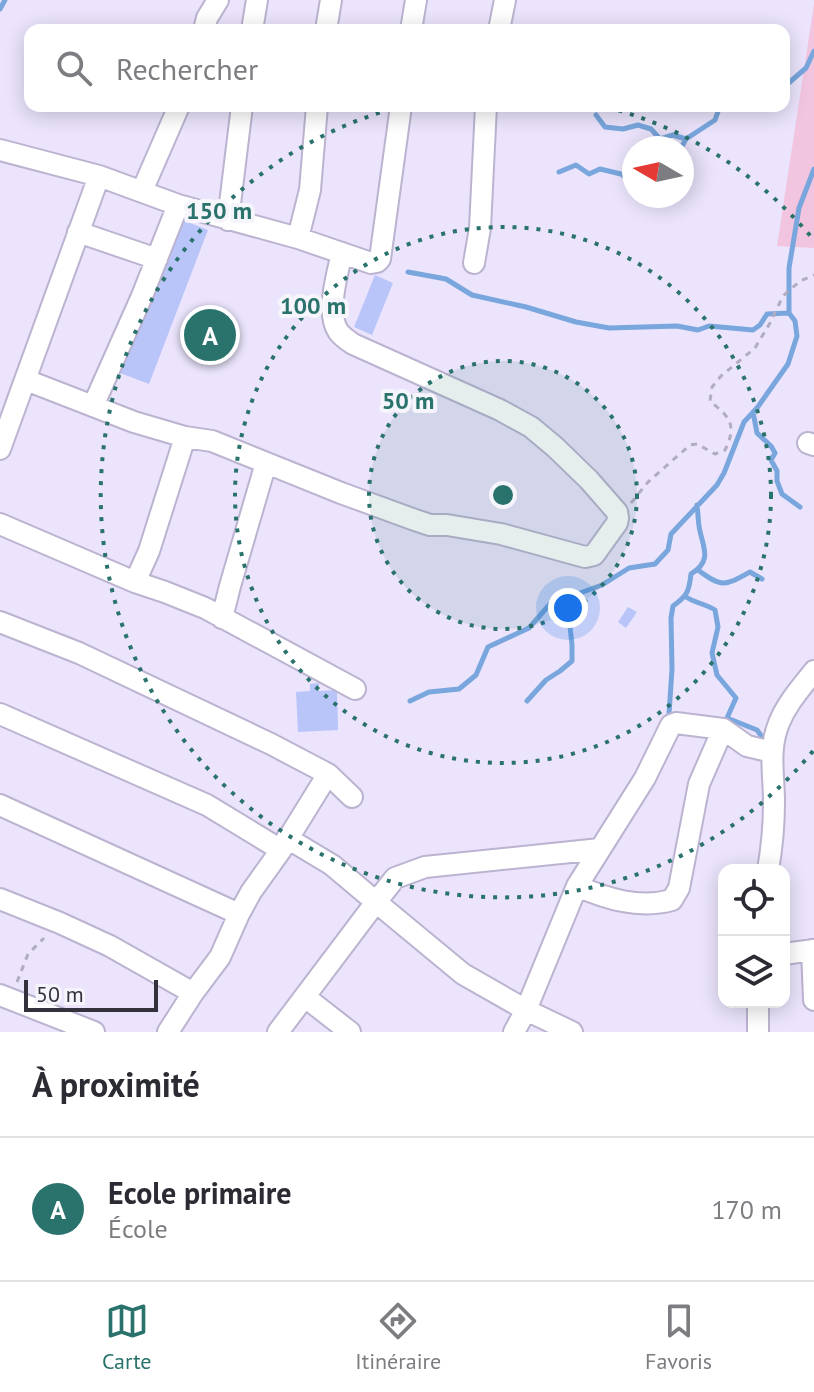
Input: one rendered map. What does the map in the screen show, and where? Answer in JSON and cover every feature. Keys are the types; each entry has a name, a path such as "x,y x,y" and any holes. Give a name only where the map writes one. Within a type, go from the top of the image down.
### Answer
{"street":[{"path":"206,24 218,0"},
{"path":"253,24 257,0"},
{"path":"327,24 331,0"},
{"path":"412,24 416,0"},
{"path":"500,24 505,0"},
{"path":"142,191 176,112"},
{"path":"228,220 241,112"},
{"path":"298,238 310,190 317,112"},
{"path":"0,150 99,176 178,205 298,238 371,263 380,259 400,112"},
{"path":"474,263 480,228 486,112"},
{"path":"0,449 99,176"},
{"path":"93,406 178,205"},
{"path":"78,232 157,259"},
{"path":"26,380 134,422 185,437 212,441 430,525 501,534 585,557 594,555 617,523 617,512 555,447 531,427 500,410 353,344 339,334 332,320 335,283 342,253"},
{"path":"135,582 149,551 185,437"},
{"path":"222,618 266,463"},
{"path":"0,524 135,582 179,597 355,689"},
{"path":"0,622 79,653 271,744 328,774 352,797"},
{"path":"769,864 774,812 772,752 778,725 792,699 814,671"},
{"path":"0,714 207,805 332,865 463,974 572,1032"},
{"path":"514,1032 577,886 645,778 671,725 723,729 747,746 772,752"},
{"path":"577,886 604,898 633,903 672,900 679,888 699,784 723,729"},
{"path":"168,1032 220,957 251,892 328,774"},
{"path":"0,805 239,914"},
{"path":"278,1032 395,878 425,867 600,849"},
{"path":"0,899 110,946 193,993"},
{"path":"790,953 813,950 814,1000"},
{"path":"5,997 94,1032"},
{"path":"305,997 350,1032"},
{"path":"758,1008 758,1032"}],"path":[{"path":"618,518 648,482 690,445 697,444 715,454 725,450 731,437 730,425 726,415 710,401 712,387 755,348 783,296 800,281 814,275"},
{"path":"5,997 28,954 60,923"}],"shaded area":[{"path":"814,4 814,248 777,246"}],"building":[{"path":"180,219 208,230 149,384 120,373"},
{"path":"375,275 393,283 372,335 354,327"},
{"path":"628,607 637,612 626,628 618,622"},
{"path":"319,683 319,691 337,690 338,730 298,732 296,692 310,691 310,684"}],"waterway":[{"path":"0,9 5,0"},
{"path":"790,82 806,68 814,51"},
{"path":"691,136 715,120 718,112"},
{"path":"596,115 605,127 623,129 638,125 651,129 657,136"},
{"path":"670,136 676,136"},
{"path":"559,172 576,165 589,174 600,169 622,175"},
{"path":"410,701 429,692 459,689 476,675 488,647 529,628 550,604 602,585 629,568 655,564 668,550 671,534 717,485 744,422 788,364 797,336 795,321 789,313 789,268 799,208 814,169"},
{"path":"408,272 446,279 472,295 609,328 677,326 698,330 709,326 753,330 767,314 789,313"},
{"path":"753,412 757,433 775,453 771,460 782,494 800,507"},
{"path":"669,714 673,606 686,593 691,574 702,563 705,552 697,505"},
{"path":"698,570 724,583 750,572 762,579"},
{"path":"527,701 546,680 572,661 569,617 574,595"},
{"path":"686,597 715,610 718,627 712,653 717,675 736,698 727,718 757,730 768,745"}],"place":[{"name":"Ecole primaire","path":"210,335"}]}
